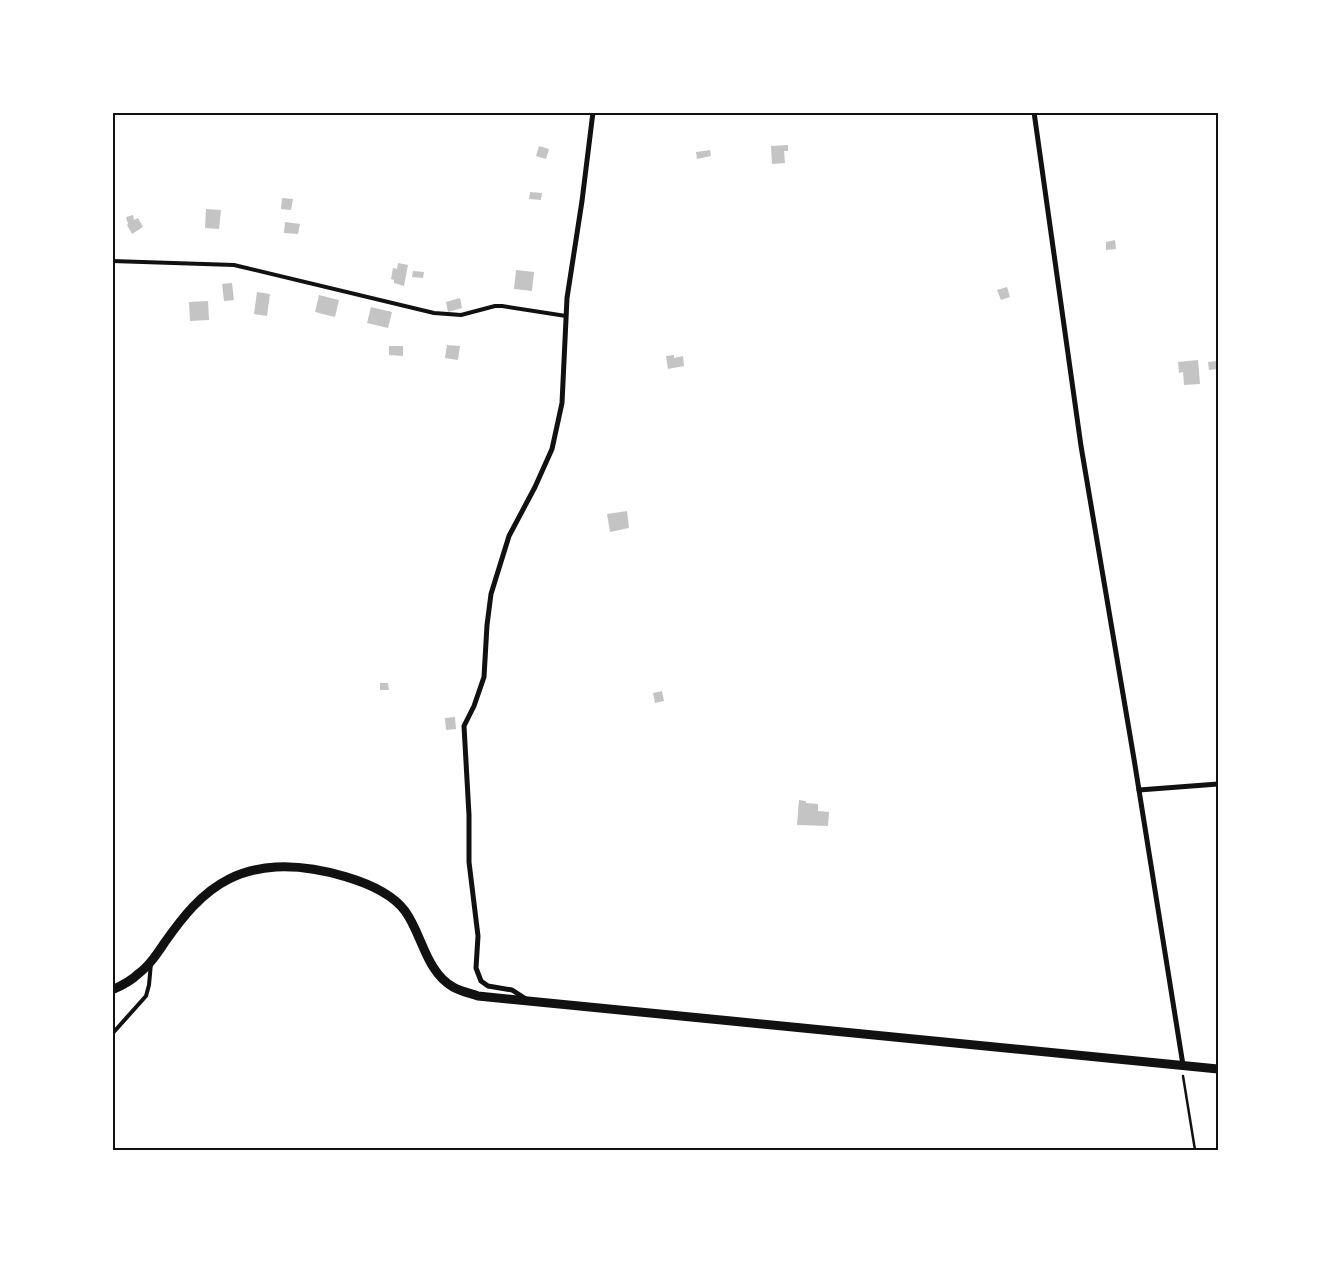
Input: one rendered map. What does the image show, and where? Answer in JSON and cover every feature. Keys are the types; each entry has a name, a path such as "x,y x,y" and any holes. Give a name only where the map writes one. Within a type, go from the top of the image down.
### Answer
{"street":[{"path":"528,1000 512,990 488,986 481,981 476,968 478,936 469,862 469,815 464,726 474,706 484,677 491,594 509,536 535,487 552,449 562,402 566,316 593,112"},
{"path":"1034,112 1081,446 1183,1065"},
{"path":"1139,790 1218,784"},
{"path":"112,990 138,974 151,961 183,917 212,890 227,880 240,874 260,869 277,867 300,868 350,879 381,891 396,901 405,910 436,971 451,986 462,992 478,996 1218,1069"}],"lane":[{"path":"112,261 234,264 434,313 461,315 495,306 566,316"},
{"path":"112,1034 146,996 151,961"}],"path":[{"path":"1183,1065 1183,1081 1195,1150"}],"building":[{"path":"788,145 788,151 784,151 785,163 772,164 771,146"},
{"path":"539,146 549,149 546,159 536,156"},
{"path":"710,150 711,156 697,159 696,152"},
{"path":"530,192 542,193 541,200 529,199"},
{"path":"282,198 293,199 291,210 281,209"},
{"path":"206,209 221,210 219,229 205,228"},
{"path":"133,215 134,220 138,218 143,227 132,234 127,225 126,217"},
{"path":"285,222 300,224 298,234 284,233"},
{"path":"1115,240 1116,249 1106,250 1106,242"},
{"path":"398,263 408,265 404,286 394,283 394,280 391,279 393,268 397,269"},
{"path":"516,270 534,272 532,291 514,289"},
{"path":"413,271 424,272 423,278 412,277"},
{"path":"232,283 234,300 224,301 222,284"},
{"path":"1007,287 1010,297 1001,300 997,290"},
{"path":"257,292 270,294 267,316 254,314"},
{"path":"319,295 339,300 335,317 315,312"},
{"path":"460,298 462,308 448,312 446,302"},
{"path":"208,301 209,320 190,321 189,302"},
{"path":"371,307 392,312 388,328 367,323"},
{"path":"447,345 460,346 458,360 445,358"},
{"path":"389,346 403,346 403,356 389,355"},
{"path":"674,355 674,358 683,356 684,366 668,369 666,356"},
{"path":"1198,360 1200,384 1184,385 1183,372 1179,373 1178,362"},
{"path":"1217,361 1218,369 1209,370 1208,362"},
{"path":"627,511 629,528 610,532 607,514"},
{"path":"380,683 388,683 389,690 380,690"},
{"path":"662,691 664,701 655,703 653,693"},
{"path":"455,717 456,729 446,730 445,718"},
{"path":"799,800 818,804 818,811 829,812 828,826 797,825"}]}
